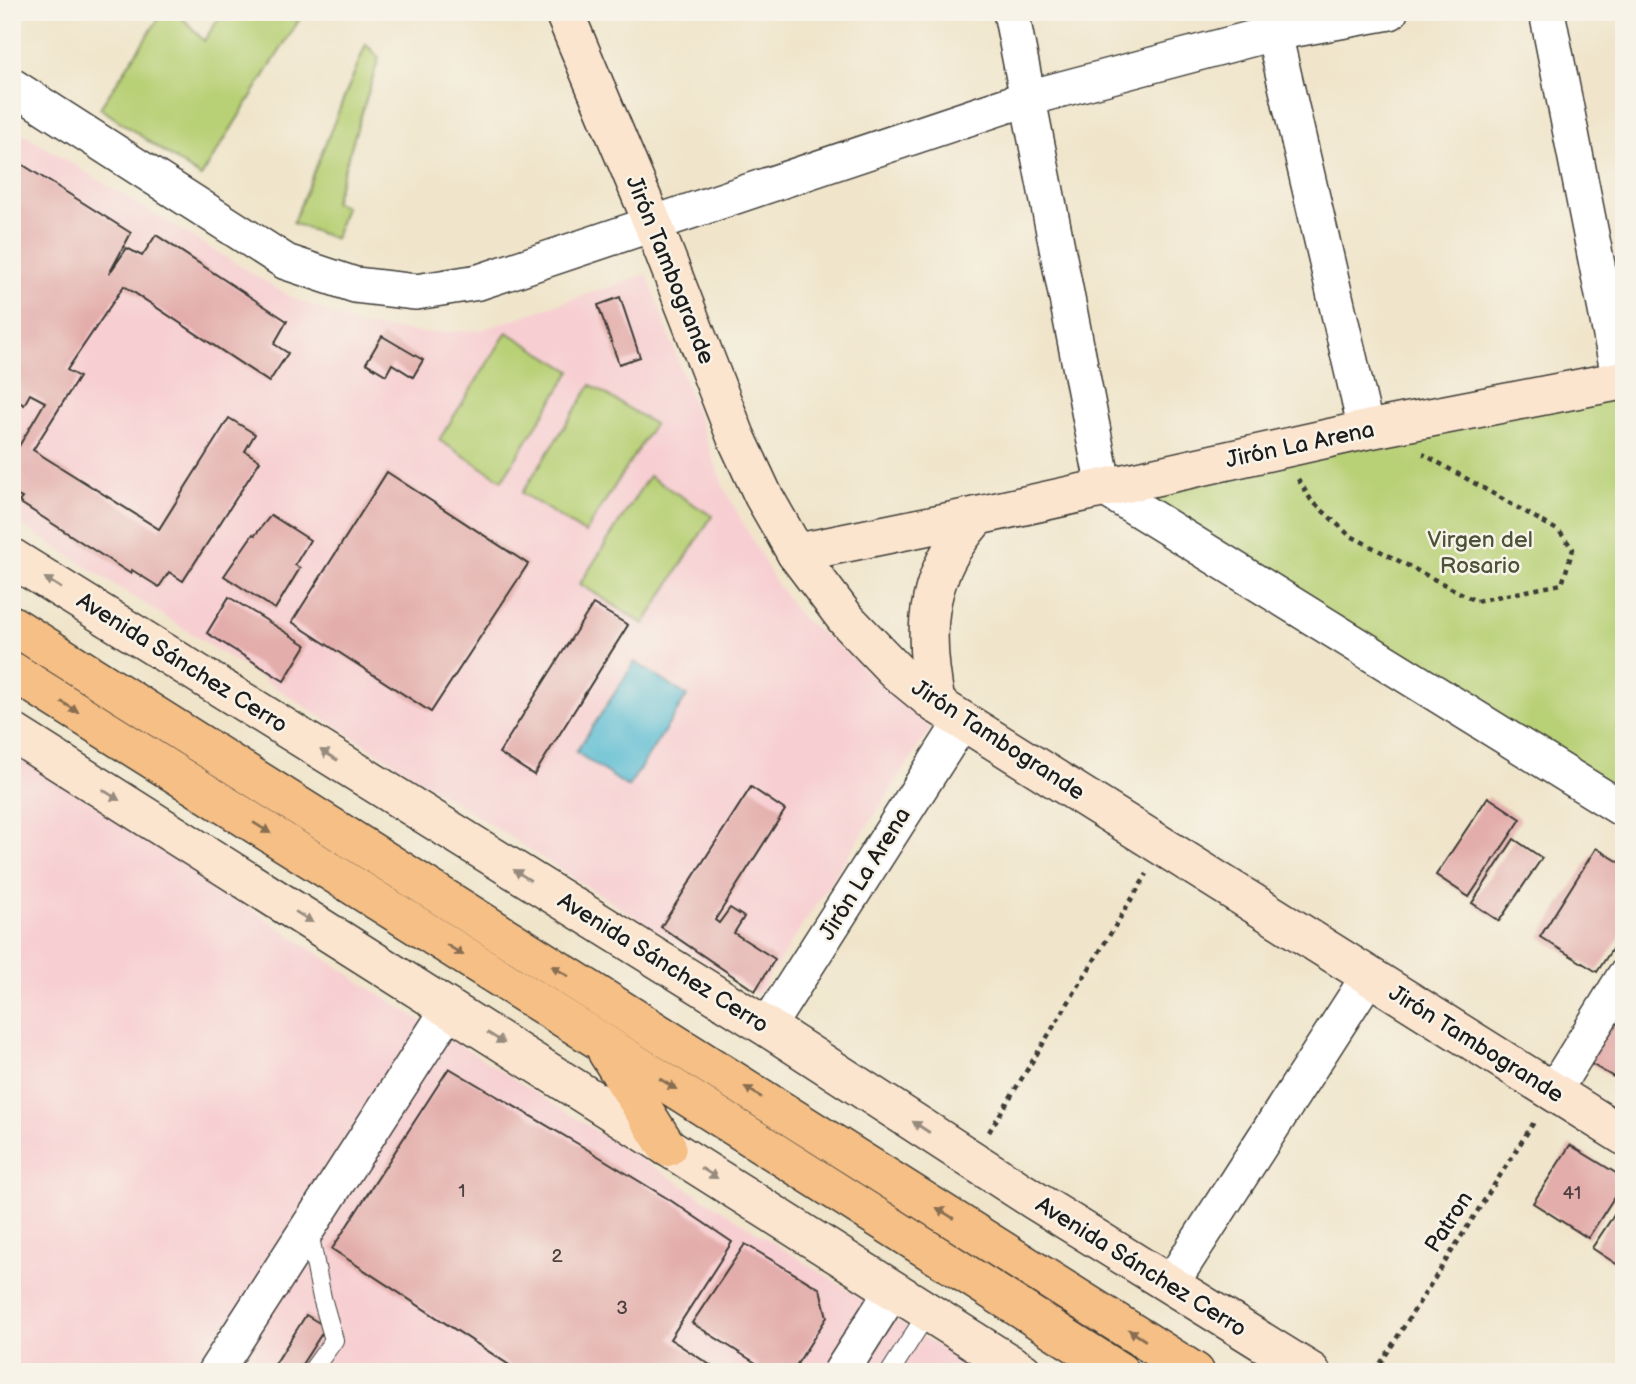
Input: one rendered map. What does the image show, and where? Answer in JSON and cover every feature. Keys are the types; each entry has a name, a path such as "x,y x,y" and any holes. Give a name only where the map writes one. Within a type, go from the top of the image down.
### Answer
{"main road":[{"name":"Jirón Tambogrande","path":"565,12 653,224 736,437 763,495 796,553 846,619 897,672 949,712 1624,1136"},
{"name":"Jirón La Arena","path":"796,553 1366,430 1622,381"},
{"path":"949,712 929,668 927,635 931,602 941,571 956,542 977,516"},
{"name":"Avenida Sánchez Cerro","path":"12,558 767,1027 972,1160 1311,1372"},
{"path":"12,625 1195,1372"},
{"path":"12,671 1120,1372"},
{"path":"16,742 449,1009 1023,1372"},
{"path":"600,1041 667,1147"}],"street":[{"path":"1011,12 1104,488 1624,810"},
{"path":"12,86 286,262 355,285 416,292 479,282 1028,98 1271,23 1390,12"},
{"path":"1547,12 1622,381"},
{"path":"1271,23 1366,430"},
{"name":"Jirón La Arena","path":"767,1027 949,712"},
{"path":"1170,1285 1369,976"},
{"path":"1553,1092 1624,977"},
{"path":"215,1372 449,1009"},
{"path":"841,1372 893,1290"}],"lane":[{"path":"308,1228 322,1298 334,1340 311,1372"},
{"path":"890,1372 928,1312"}],"path":[{"path":"1294,472 1311,500 1349,535 1476,601 1562,584 1573,549 1559,531 1420,453"},
{"path":"972,1160 1164,847"},
{"name":"Patron","path":"1375,1372 1553,1092"}],"shaded area":[{"path":"12,127 289,296 360,326 428,333 481,330 647,274 724,488 775,581 802,619 839,646 931,728 757,995 12,519"},
{"path":"12,749 374,991 979,1372 12,1372"}],"green space":[{"path":"163,12 177,12 204,41 223,12 304,12 201,177 100,108"},
{"path":"366,44 379,58 334,202 345,206 335,239 293,223"},
{"path":"507,332 571,371 502,480 439,440"},
{"name":"Virgen del Rosario","path":"1624,381 1624,810 1104,488"},
{"path":"591,385 654,424 585,533 522,493"},
{"path":"649,476 712,516 644,624 580,584"}],"water":[{"path":"635,662 687,696 628,787 576,752"}],"building":[{"path":"12,158 131,233 109,274 127,248 142,256 156,235 287,321 274,344 288,353 269,382 124,286 67,370 79,377 33,450 159,529 229,418 255,434 245,451 260,461 183,581 169,572 159,587 132,570 131,574 19,502 22,498 12,493 12,458 45,402 30,394 24,405 12,397"},
{"path":"620,297 640,357 619,364 598,305"},
{"path":"382,336 423,360 413,377 392,364 386,375 366,363"},
{"path":"387,472 528,564 431,712 292,622"},
{"path":"271,515 310,540 295,565 300,568 275,609 224,576 253,534 255,535"},
{"path":"229,597 306,645 284,681 207,633"},
{"path":"593,604 628,625 534,775 499,753"},
{"path":"751,787 785,810 715,920 719,923 730,908 744,917 734,933 775,959 755,991 661,927"},
{"path":"1488,797 1521,819 1469,897 1436,875"},
{"path":"1514,839 1542,858 1499,921 1472,903"},
{"path":"1596,848 1624,865 1624,931 1597,972 1540,937"},
{"path":"1612,1019 1624,1026 1624,1083 1586,1061"},
{"path":"449,1068 670,1200 732,1242 670,1339 721,1372 520,1372 332,1249"},
{"path":"1570,1145 1624,1178 1588,1238 1533,1203"},
{"path":"1624,1200 1624,1269 1592,1248"},
{"path":"745,1244 820,1289 827,1317 792,1372 755,1372 759,1365 692,1323"},
{"path":"306,1315 326,1327 297,1372 277,1372 272,1369"}]}
